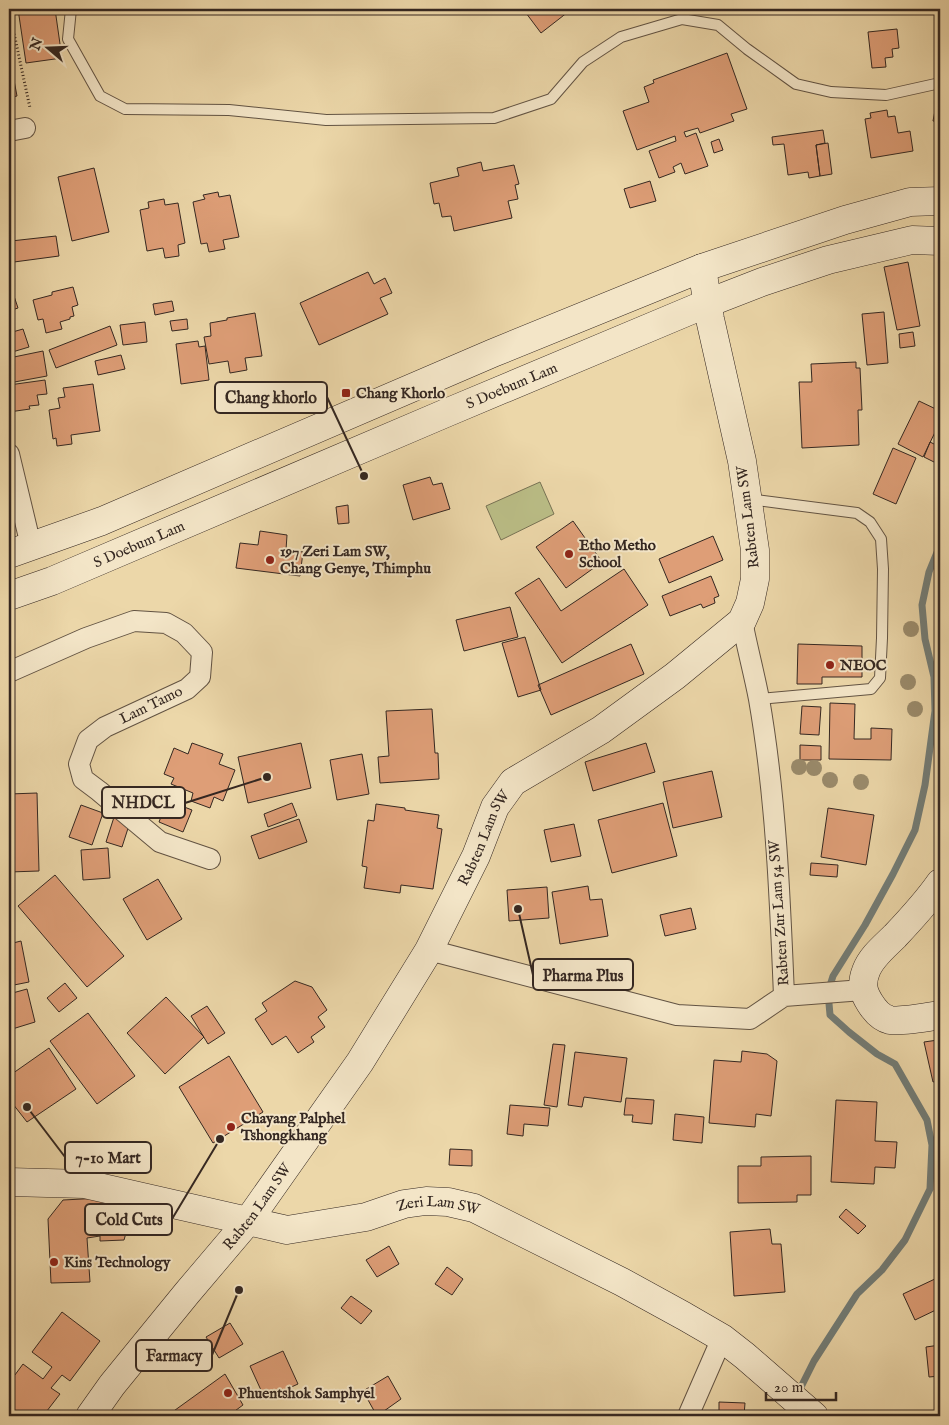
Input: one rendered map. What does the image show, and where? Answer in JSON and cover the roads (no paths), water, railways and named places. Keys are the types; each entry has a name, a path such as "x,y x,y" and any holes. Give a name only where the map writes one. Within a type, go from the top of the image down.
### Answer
{"main road":[{"path":"20,550 102,521 493,353 702,268 845,220 910,202 940,201"},
{"name":"S Doebum Lam","path":"9,596 62,577 446,413 762,282 828,260 912,240 940,241"},
{"name":"Rabten Lam SW","path":"90,1416 112,1385 248,1221 360,1062 429,950 476,856 495,807 513,782 601,730 675,676 742,621 750,603 755,579 755,550 742,462 710,319 702,268"},
{"path":"940,883 926,904 873,959 866,970 863,980 851,991 881,1016 891,1020 940,1016"},
{"name":"Zeri Lam SW","path":"9,1182 85,1184 287,1230 366,1217 404,1204 426,1201 448,1202 474,1208 622,1282 722,1338 746,1356 814,1416"}],"street":[{"path":"9,454 20,550"},
{"name":"Lam Tamo","path":"9,672 86,638 134,621 166,623 184,632 202,652 200,677 187,689 105,727 88,740 79,764 83,779 160,842 210,858"},
{"name":"Rabten Zur Lam 54 SW","path":"429,950 677,1015 750,1019 784,996 771,791 759,699 742,621"},
{"path":"784,996 851,991"},
{"path":"688,1416 722,1338"}],"lane":[{"path":"71,9 68,39 100,96 124,109 229,110 326,120 494,118 551,99 583,62 621,37 682,19 718,25 747,49 796,84 831,92 886,95 940,83"},
{"path":"748,499 856,513 870,522 881,539 882,546 880,678 871,688 759,699"}],"waterway":[{"path":"798,1393 814,1361 857,1294 882,1270 905,1240 930,1189 932,1145 927,1120 895,1064 877,1054 830,1015 828,992 833,976 865,925 915,830 925,785 935,711 934,677 925,639 922,605 929,572 940,545"}],"place":[{"name":"Chang Khorlo","path":"346,393"},
{"name":"Chang khorlo","path":"364,476"},
{"name":"Etho Metho School","path":"569,554"},
{"name":"197 Zeri Lam SW, Chang Genye, Thimphu","path":"270,560"},
{"name":"NEOC","path":"830,665"},
{"name":"NHDCL","path":"267,777"},
{"name":"Pharma Plus","path":"518,909"},
{"name":"7-10 Mart","path":"27,1107"},
{"name":"Chayang Palphel Tshongkhang","path":"231,1127"},
{"name":"Cold Cuts","path":"220,1139"},
{"name":"Kins Technology","path":"54,1262"},
{"name":"Farmacy","path":"239,1290"},
{"name":"Phuentshok Samphyel","path":"228,1393"}]}
